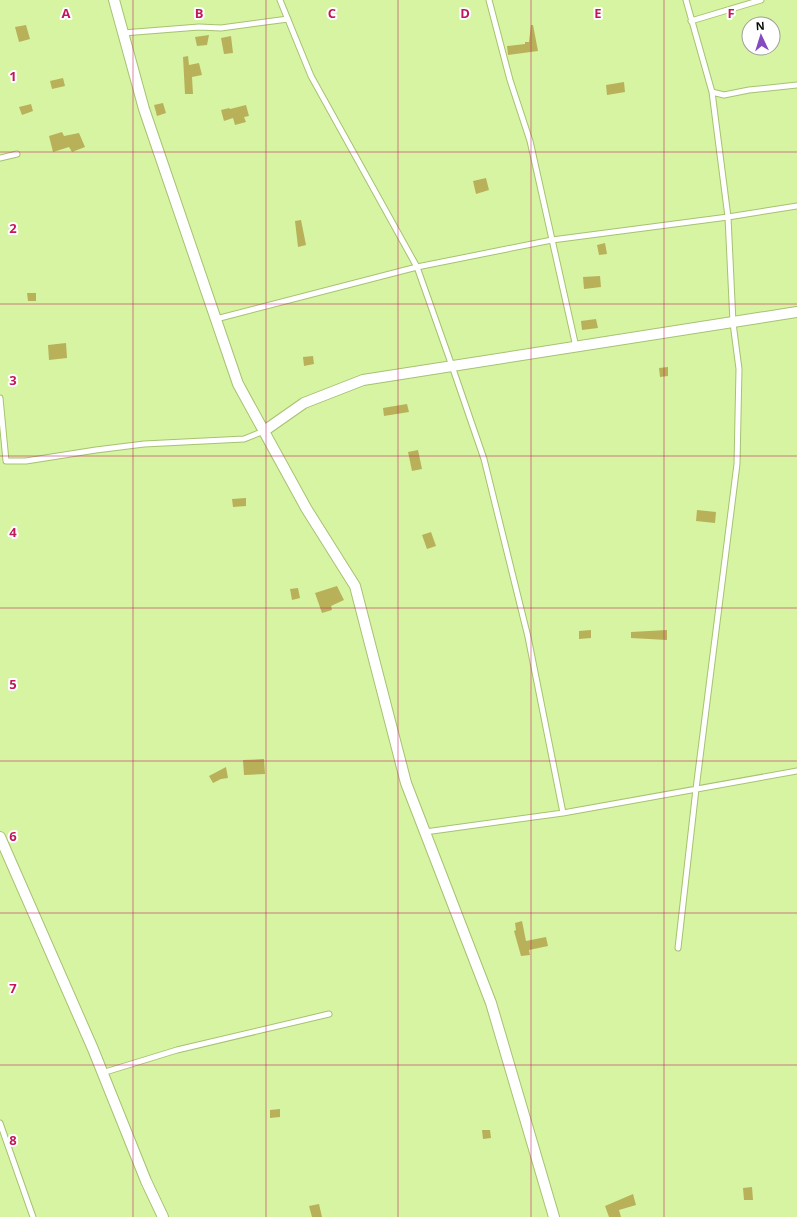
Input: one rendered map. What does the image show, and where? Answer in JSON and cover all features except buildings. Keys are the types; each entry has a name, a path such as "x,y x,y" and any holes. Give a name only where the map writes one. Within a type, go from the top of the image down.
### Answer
{"street":[{"path":"114,0 144,109 238,384 306,508 355,586 406,784 491,1003 554,1217"},
{"path":"264,431 304,403 363,380 797,312"},
{"path":"0,837 102,1073 146,1181 163,1217"}],"lane":[{"path":"280,0 311,76 417,266 452,366 484,459 528,638 563,813"},
{"path":"489,0 510,80 530,141 576,347"},
{"path":"678,948 696,789 737,464 740,369 733,323 728,217 712,92 686,0"},
{"path":"691,21 761,0"},
{"path":"123,33 199,27 221,28 288,20"},
{"path":"712,92 724,95 749,90 797,85"},
{"path":"0,158 17,154"},
{"path":"216,319 417,266 552,240 728,217 797,206"},
{"path":"0,398 6,461 26,461 144,444 244,439 264,431"},
{"path":"425,832 563,813 797,771"},
{"path":"102,1073 177,1050 329,1014"},
{"path":"0,1123 33,1217"}]}
